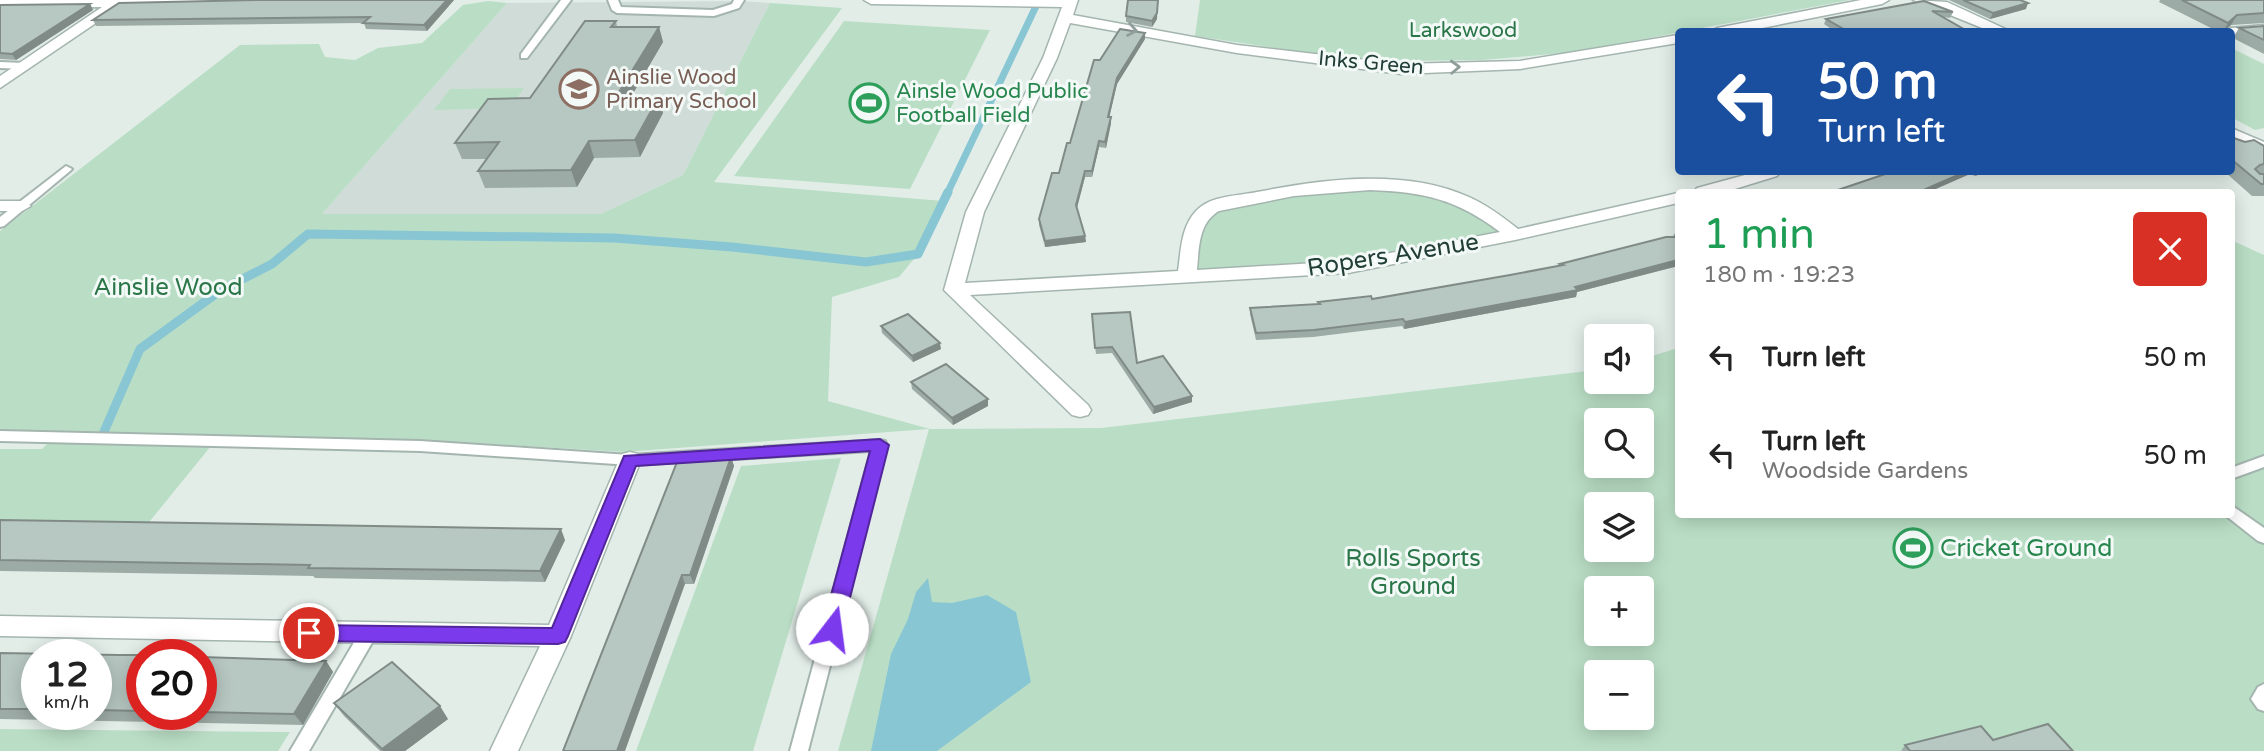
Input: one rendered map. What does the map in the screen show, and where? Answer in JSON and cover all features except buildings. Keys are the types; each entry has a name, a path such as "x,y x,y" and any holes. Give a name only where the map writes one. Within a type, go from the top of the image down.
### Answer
{"street":[{"path":"0,4 259,0"},
{"name":"Inks Green","path":"871,0 1069,7 1237,49 1401,69 1520,65 1675,39"},
{"path":"1738,28 1882,0"},
{"path":"1920,0 1942,5 1996,28"},
{"path":"0,83 118,2"},
{"path":"1069,7 1050,58 975,212 954,290 1080,410"},
{"path":"2235,32 2264,29"},
{"path":"2235,135 2264,148"},
{"path":"1717,189 1762,175"},
{"name":"Ropers Avenue","path":"1187,276 1195,230 1203,214 1224,203 1303,188 1377,186 1440,192 1474,205 1515,235"},
{"name":"Ropers Avenue","path":"954,290 1348,267 1515,235 1675,199"},
{"path":"0,206 22,206"},
{"path":"504,751 558,636 630,460"},
{"path":"0,626 558,636"}],"lane":[{"path":"524,56 566,0"},
{"path":"613,0 617,10 714,13 736,6 739,0"},
{"path":"0,65 25,66"},
{"path":"0,223 66,169"},
{"path":"0,436 420,446 630,460 880,445 799,751"},
{"path":"2235,472 2264,461"},
{"path":"2235,514 2264,537"},
{"path":"299,751 368,634"},
{"path":"2264,692 2260,699 2264,703"}],"shaded area":[{"name":"Ainslie Wood Primary School","path":"507,3 770,3 683,175 601,214 322,214"}],"green space":[{"name":"Larkswood","path":"1200,0 1850,0 1702,28 1675,28 1675,33 1575,52 1483,60 1404,61 1321,55 1195,36"},
{"name":"Rolls Sports Ground","path":"488,1 507,3 322,214 601,214 683,175 770,3 842,8 714,182 943,201 918,254 899,277 832,297 828,401 930,429 1101,428 1584,371 1584,394 1654,394 1654,355 1675,349 1675,518 2235,518 2235,242 2264,255 2264,751 838,751 929,429 624,452 424,440 0,432 0,231 240,45 319,44 325,57 355,60 378,48 422,43 463,5"},
{"name":"Ainsle Wood Public Football Field","path":"844,21 990,30 910,189 734,176"},
{"path":"2235,50 2264,64 2264,128 2255,130 2235,119"},
{"path":"524,88 510,108 434,110 450,89"},
{"path":"1377,186 1440,192 1515,235 1348,267 1187,276 1195,230 1224,203"},
{"path":"48,443 211,446 141,532 0,531 0,449 42,449"},
{"path":"841,458 753,751 636,751 741,466"},
{"path":"0,729 290,732 278,751 0,751"}],"water":[{"path":"928,578 932,602 952,603 987,595 1016,612 1031,682 937,751 871,751 891,654 908,619 916,592"}],"waterway":[{"path":"947,194 1038,2"},
{"path":"103,434 140,349 221,290 272,264 308,234 614,238 732,247 866,262 918,254 948,192"}],"place":[{"name":"Ainslie Wood Primary School","path":"579,89"},
{"name":"Ainsle Wood Public Football Field","path":"869,103"},
{"name":"Cricket Ground","path":"1913,548"}],"route":[{"path":"309,633 558,636 630,460 880,445 832,629"}],"park label":[{"name":"Ainslie Wood","path":"168,287"}]}
